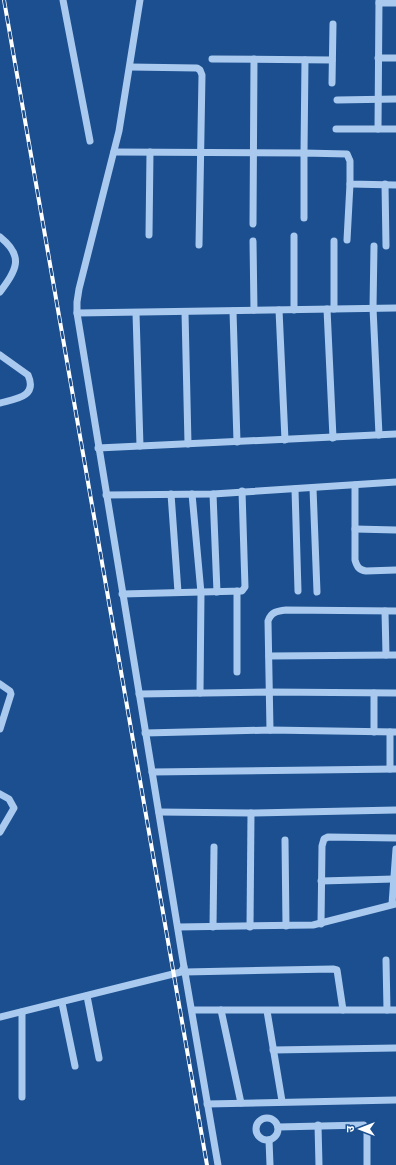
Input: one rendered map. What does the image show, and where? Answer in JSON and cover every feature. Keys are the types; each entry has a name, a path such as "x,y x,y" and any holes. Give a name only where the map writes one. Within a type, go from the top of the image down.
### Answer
{"street":[{"path":"63,0 90,141"},
{"path":"140,0 130,67 114,152 77,302 77,314 158,812 218,1165"},
{"path":"378,129 379,2 396,3"},
{"path":"332,83 333,24"},
{"path":"378,58 396,58"},
{"path":"212,59 332,60"},
{"path":"252,224 254,59"},
{"path":"304,218 305,60"},
{"path":"130,67 197,68 200,70 202,75 199,245"},
{"path":"337,100 396,99"},
{"path":"336,129 396,129"},
{"path":"114,152 347,154 350,161 347,240"},
{"path":"149,235 150,152"},
{"path":"350,184 396,184"},
{"path":"385,184 386,246"},
{"path":"294,236 294,310"},
{"path":"0,237 11,247 15,255 15,265 14,274 0,292"},
{"path":"253,241 254,310"},
{"path":"333,438 331,309 334,241"},
{"path":"374,246 373,308 379,435"},
{"path":"77,314 396,308"},
{"path":"279,310 285,440"},
{"path":"233,311 237,442"},
{"path":"184,312 188,444"},
{"path":"136,313 140,446"},
{"path":"0,355 28,375 30,388 28,394 23,397 0,403"},
{"path":"98,448 396,434"},
{"path":"106,495 213,494 396,482"},
{"path":"355,485 357,566 361,570 366,571 396,570"},
{"path":"313,488 317,592"},
{"path":"295,489 298,591"},
{"path":"122,594 242,591 245,587 242,492"},
{"path":"171,494 178,592"},
{"path":"192,494 201,593 200,693"},
{"path":"213,494 218,592"},
{"path":"355,529 396,530"},
{"path":"237,591 237,672"},
{"path":"270,730 268,621 270,615 275,611 286,610 396,611"},
{"path":"385,611 386,655"},
{"path":"269,656 396,655"},
{"path":"0,684 10,691 11,694 1,720 0,729"},
{"path":"139,694 269,692 396,693"},
{"path":"374,693 374,732"},
{"path":"145,733 270,730 393,732 393,769 152,772"},
{"path":"0,794 9,799 14,808 0,832"},
{"path":"158,812 251,813 396,810"},
{"path":"250,927 251,813"},
{"path":"321,924 322,846 324,839 328,837 396,838"},
{"path":"285,840 286,926"},
{"path":"213,927 214,847"},
{"path":"178,927 250,927 321,924 394,904 396,849"},
{"path":"321,881 394,879"},
{"path":"386,960 387,1010"},
{"path":"0,1017 62,1003 185,970 337,970 343,1010"},
{"path":"87,996 99,1058"},
{"path":"62,1003 75,1066"},
{"path":"192,1010 396,1010"},
{"path":"221,1010 241,1103"},
{"path":"267,1011 282,1101"},
{"path":"22,1012 22,1096"},
{"path":"274,1050 396,1048"},
{"path":"207,1104 282,1101 396,1100"},
{"path":"266,1118 274,1120 278,1127 275,1137 269,1140 262,1140 257,1135 257,1124 266,1118"},
{"path":"318,1125 319,1165"},
{"path":"278,1127 364,1125 366,1130 367,1165"},
{"path":"269,1140 270,1165"}],"railway":[{"path":"4,0 207,1165"}]}
